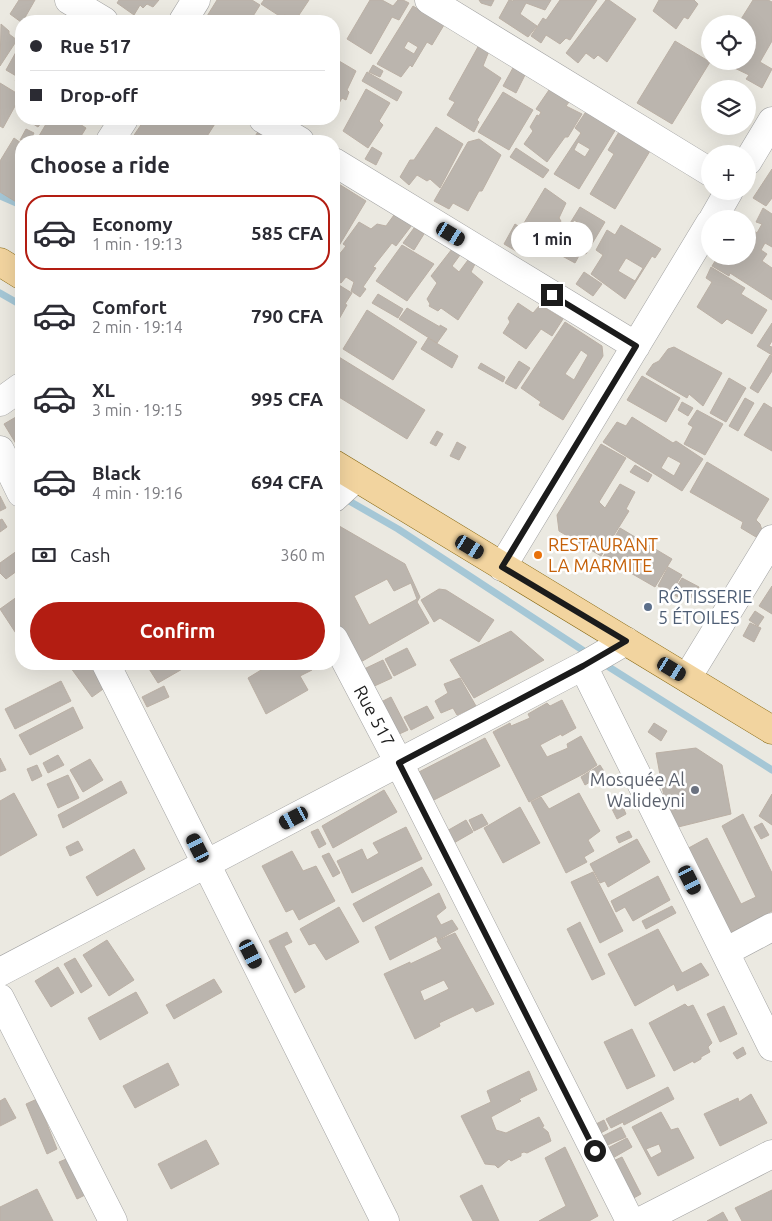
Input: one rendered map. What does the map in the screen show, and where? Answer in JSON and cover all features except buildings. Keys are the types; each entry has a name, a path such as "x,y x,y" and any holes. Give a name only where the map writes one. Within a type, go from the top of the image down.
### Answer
{"main road":[{"path":"0,262 15,271"},
{"path":"345,471 772,730"}],"street":[{"path":"69,0 94,15"},
{"path":"187,15 196,0"},
{"path":"429,0 701,166"},
{"path":"756,147 772,120"},
{"path":"273,125 290,135"},
{"path":"340,166 636,346"},
{"path":"502,567 701,238"},
{"path":"0,402 15,391"},
{"path":"0,450 15,481"},
{"path":"340,483 345,471"},
{"path":"687,678 772,539"},
{"path":"0,972 583,666 626,641"},
{"name":"Rue 517","path":"340,650 399,763 630,1221"},
{"path":"583,666 772,1047"},
{"path":"109,670 384,1221"},
{"path":"725,952 772,927"},
{"path":"0,998 113,1221"},
{"path":"641,1221 772,1154"}],"waterway":[{"path":"0,196 15,202"},
{"path":"0,293 15,302"},
{"path":"344,498 398,529 590,655"},
{"path":"601,662 772,770"}],"place":[{"name":"RESTAURANT LA MARMITE","path":"538,555"},
{"name":"RÔTISSERIE 5 ÉTOILES","path":"648,607"},
{"name":"Mosquée Al Walideyni","path":"695,790"}],"route":[{"path":"552,295 636,346 502,567 626,641 583,666 399,763 595,1151"}]}
